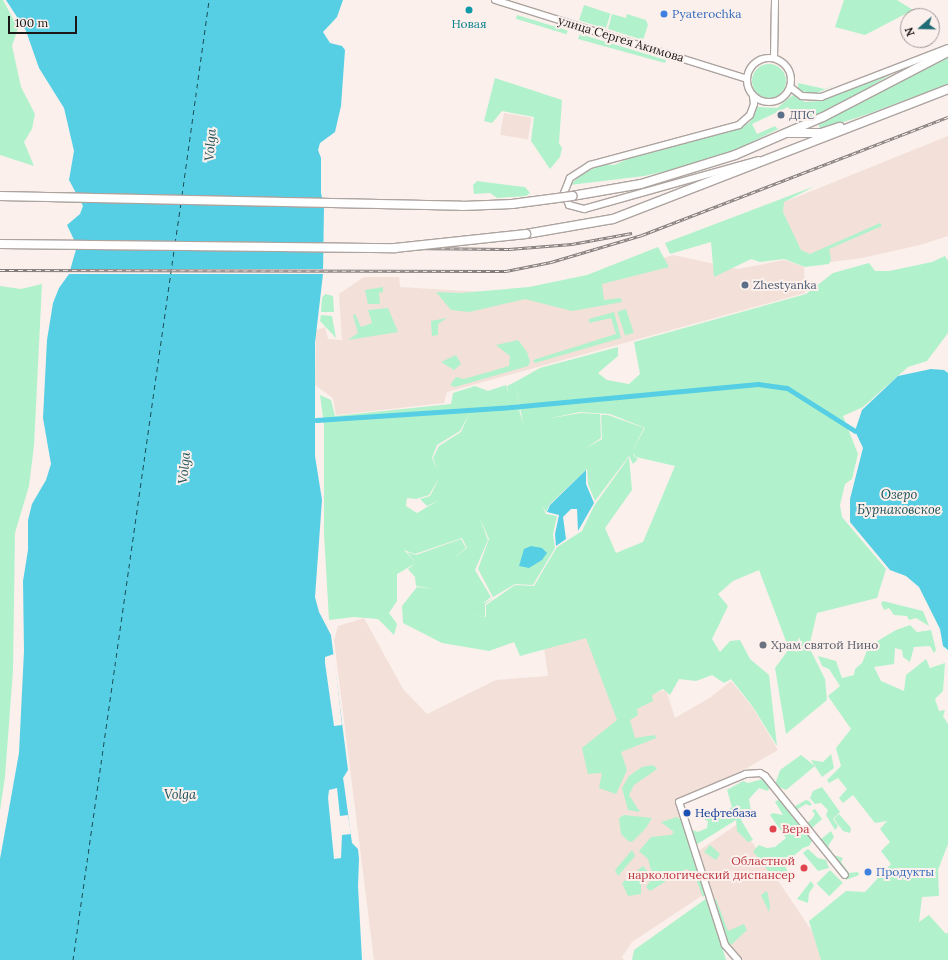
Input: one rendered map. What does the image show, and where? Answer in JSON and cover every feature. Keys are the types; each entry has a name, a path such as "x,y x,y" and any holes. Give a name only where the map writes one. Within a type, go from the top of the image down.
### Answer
{"main road":[{"path":"0,196 454,206 512,204 615,190 689,171 735,155 786,133 948,52"},
{"path":"0,244 395,248 526,234 613,219 761,160 814,143 863,121 948,88"},
{"path":"786,133 821,133 863,121"}],"street":[{"name":"улица Сергея Акимова","path":"496,0 747,79"},
{"path":"774,58 775,0"},
{"path":"790,87 802,96 821,96 948,48"},
{"path":"753,96 762,101 776,101 782,98 790,87 790,72 786,66 774,58 759,61 753,65 747,79 754,104 750,116 739,125 590,165 570,178 564,193 569,205 584,209 740,163 761,160"},
{"path":"738,960 725,945 679,802 746,774 760,773 765,776 845,875"}],"shaded area":[{"path":"504,113 532,118 528,140 500,135"},
{"path":"948,136 948,236 920,245 862,258 807,265 778,215 785,198 787,201"},
{"path":"673,255 738,269 784,260 804,267 805,293 447,392 444,403 336,415 333,398 315,385 316,330 325,327 328,339 342,340 339,294 364,277 399,277 400,287 546,296"},
{"path":"364,618 403,689 427,714 496,680 548,676 544,647 587,635 650,694 666,690 675,718 711,697 731,681 753,708 778,750 728,779 703,791 678,798 697,852 739,823 816,937 821,960 743,960 729,951 709,891 632,942 622,957 624,960 374,960 334,640 338,626"}],"green space":[{"path":"0,0 3,0 18,28 12,46 21,87 35,114 32,129 24,142 34,166 0,155"},
{"path":"844,0 897,0 910,8 900,8 900,17 865,35 835,27"},
{"path":"584,5 611,14 606,29 579,20"},
{"path":"612,14 626,18 627,14 646,20 648,25 643,40 608,29"},
{"path":"517,15 568,30 567,34 516,19"},
{"path":"580,34 666,60 665,63 578,39"},
{"path":"948,57 948,84 868,114 822,129 819,127 819,123"},
{"path":"766,64 772,64 781,69 785,75 785,87 781,93 772,98 766,98 757,93 752,84 752,78 757,69"},
{"path":"900,69 829,111 796,124 788,107 752,124 757,134 775,126 778,129 736,150 681,168 644,176 570,185 583,173 604,164 614,165 628,159 741,128 750,122 757,107 777,108 793,95 805,102 820,101"},
{"path":"495,78 562,100 559,143 562,148 560,157 550,169 531,141 534,117 502,111 492,123 484,121"},
{"path":"798,83 825,89 836,85 814,94 798,89"},
{"path":"477,181 525,187 530,193 526,196 497,198 490,193 474,194 473,185"},
{"path":"815,186 784,202 783,212 801,250 810,254 880,223 882,226 829,249 831,259 829,264 805,267 784,259 760,262 751,259 714,277 711,242 670,254 665,243"},
{"path":"658,247 669,267 602,284 604,300 621,298 622,302 572,311 525,299 469,312 451,310 436,292 460,293 529,287 587,275"},
{"path":"945,256 948,261 948,333 927,361 908,367 863,407 843,416 858,454 852,479 845,484 840,505 842,517 886,569 877,598 817,613 809,647 825,679 827,700 786,734 775,668 789,649 759,570 733,581 718,594 728,606 712,639 720,652 730,641 740,640 750,659 769,675 777,746 753,707 731,679 724,683 712,675 696,681 679,679 670,695 663,689 652,695 653,701 637,709 638,715 630,720 635,738 655,735 656,738 621,752 627,770 616,794 599,788 602,773 588,774 582,748 617,720 586,638 520,656 514,642 489,651 442,643 403,623 402,606 417,587 434,589 416,586 415,577 408,569 416,563 397,574 397,601 389,613 397,624 394,635 378,619 354,617 329,620 324,534 324,425 320,395 331,400 335,416 451,404 453,393 475,386 488,391 506,385 509,395 507,386 540,368 618,347 618,356 598,373 607,380 629,384 640,374 634,342 806,294 833,273 869,263 875,271 889,271 932,262","holes":["515,382 520,407 504,408 505,406 519,404","580,412 610,414 645,428 632,451 644,428 608,415 601,415 602,439 586,448 601,438 600,414 581,413 546,419","469,414 461,432 439,446 433,458 437,470 432,458 437,445 460,431","633,453 636,457 675,466 643,542 616,553 605,528 632,490 629,457 594,506 582,531 557,547 534,586 515,585 486,605 485,617 485,604 494,598 482,604 491,597 475,570 488,540 479,516 489,539 478,569 493,597 515,584 533,585 555,548 553,534 557,516 546,514 542,505 546,512 550,504 587,469 588,484 595,501 629,456 633,464 638,459 634,456","440,477 430,496 420,499 427,506 439,500 417,513 406,506 407,498 416,499 429,495","462,538 467,548 451,560 466,548 461,539 416,555 407,552 416,563 404,550 415,554"]},
{"path":"42,284 34,446 29,486 15,533 13,670 5,777 0,810 0,286 21,289"},
{"path":"383,287 383,292 379,293 380,304 368,304 365,290"},
{"path":"325,294 333,296 334,312 321,312 322,298"},
{"path":"388,308 398,332 348,340 358,333 353,315 355,314 361,327 372,323 368,310"},
{"path":"626,309 634,333 625,336 617,312"},
{"path":"614,312 621,338 535,363 533,360 616,334 611,318 589,323 589,319"},
{"path":"321,315 332,316 336,338 320,321"},
{"path":"447,318 438,324 438,335 432,336 431,321"},
{"path":"518,340 527,352 530,362 528,366 455,387 450,385 456,377 464,379 509,366 510,356 496,345"},
{"path":"456,355 461,364 454,370 441,362"},
{"path":"883,601 923,611 929,626 916,618 909,620 907,616 894,615 889,608 884,610 881,603"},
{"path":"910,625 917,632 931,630 936,650 934,653 930,646 914,647 910,662 903,657 902,650 895,648 894,664 874,667 881,681 904,691 906,675 926,659 930,668 945,663 943,691 935,699 939,711 945,710 943,716 948,724 948,844 938,870 939,896 922,897 919,922 929,915 946,934 948,932 948,960 821,960 809,921 846,891 865,892 891,864 881,851 890,842 880,829 887,821 875,823 853,795 843,803 839,798 847,789 838,778 829,783 827,780 841,766 836,748 851,729 828,696 840,686 829,669 822,666 818,656 836,661 842,678 854,675 855,669 862,663 869,646 896,630"},
{"path":"831,754 834,768 822,777 811,760 823,762"},
{"path":"801,755 815,766 786,790 775,785 780,770"},
{"path":"653,765 657,769 634,785 629,795 640,812 628,810 622,788 629,776 642,767"},
{"path":"763,779 770,787 768,791 759,788 749,799 751,811 741,820 753,840 748,842 737,831 736,820 696,845 690,829 698,832 707,828 708,821 705,820 703,814 707,817 719,816 732,807 727,790 743,781 748,783"},
{"path":"822,787 840,812 833,819 838,826 835,830 826,815 828,810 821,803 815,804 810,798 813,791"},
{"path":"780,799 788,810 806,800 812,804 810,806 806,804 798,809 799,814 793,818 803,826 812,819 815,814 812,811 815,809 822,819 812,828 812,841 809,846 803,848 784,864 789,874 784,878 779,873 771,875 753,851 759,845 767,848 775,847 786,838 770,815 773,813 783,815 775,802"},
{"path":"839,814 851,828 850,833 843,831 834,819"},
{"path":"624,815 652,818 646,828 632,842 628,841 621,834 619,818"},
{"path":"677,817 681,820 708,894 703,897 693,872 686,869 650,891 646,887 653,877 648,859 639,851 651,837 671,835 674,832 661,822"},
{"path":"831,831 834,837 828,846 834,855 843,858 841,862 849,873 858,872 859,875 846,880 827,857 820,840"},
{"path":"710,845 720,854 716,860 704,852"},
{"path":"808,849 818,858 826,860 829,868 818,871 803,853"},
{"path":"632,850 635,856 618,876 615,870"},
{"path":"643,866 648,872 641,885 641,894 628,896 622,883"},
{"path":"830,870 843,883 829,896 817,883"},
{"path":"811,881 814,886 809,893 808,903 797,899"},
{"path":"767,891 770,905 769,912 761,895"},
{"path":"707,898 726,960 632,960 634,950"},
{"path":"716,899 728,931 744,924 747,930 731,945 725,942 711,900"}],"water":[{"name":"Volga","path":"6,0 343,0 337,17 323,32 330,43 342,46 345,50 341,106 335,132 320,143 318,150 321,158 321,193 324,206 323,274 315,343 315,456 322,500 315,597 319,612 331,635 348,770 343,778 352,843 358,849 359,859 358,886 362,960 0,960 0,859 19,753 24,651 23,581 28,550 28,520 32,504 46,480 51,464 43,418 47,340 53,303 59,288 69,274 77,246 67,225 80,214 83,206 69,180 74,151 64,108 39,68 26,31"},
{"name":"Озеро Бурнаковское","path":"931,369 944,370 948,373 948,650 943,646 940,629 919,587 906,576 890,570 850,522 850,499 863,448 855,431 862,410 898,376"},
{"path":"586,470 586,484 594,503 578,531 577,509 571,509 563,517 566,539 556,546 555,534 559,515 547,512 550,505"},
{"path":"531,546 542,548 547,553 542,560 529,568 519,566 524,549"}],"pier":[{"path":"69,269 325,269 325,274 69,274"},
{"path":"334,654 342,725 334,726 325,657"},
{"path":"337,788 340,816 348,815 351,834 342,835 341,858 334,859 328,798 329,790"}],"waterway":[{"path":"316,420 511,407 758,384 787,388 855,431"}],"ferry route":[{"path":"182,195 209,0"},
{"path":"175,243 181,203"},
{"path":"73,960 174,250"}],"railway":[{"path":"0,270 506,271 551,262 642,235 948,117"},
{"path":"0,244 509,249 572,244 632,233"}],"place":[{"name":"Новая","path":"469,10"},
{"name":"Pyaterochka","path":"664,14"},
{"name":"ДПС","path":"781,115"},
{"name":"Zhestyanka","path":"745,285"},
{"name":"Храм святой Нино","path":"763,645"},
{"name":"Нефтебаза","path":"687,813"},
{"name":"Вера","path":"773,829"},
{"name":"Областной наркологический диспансер","path":"804,868"},
{"name":"Продукты","path":"868,872"}]}
